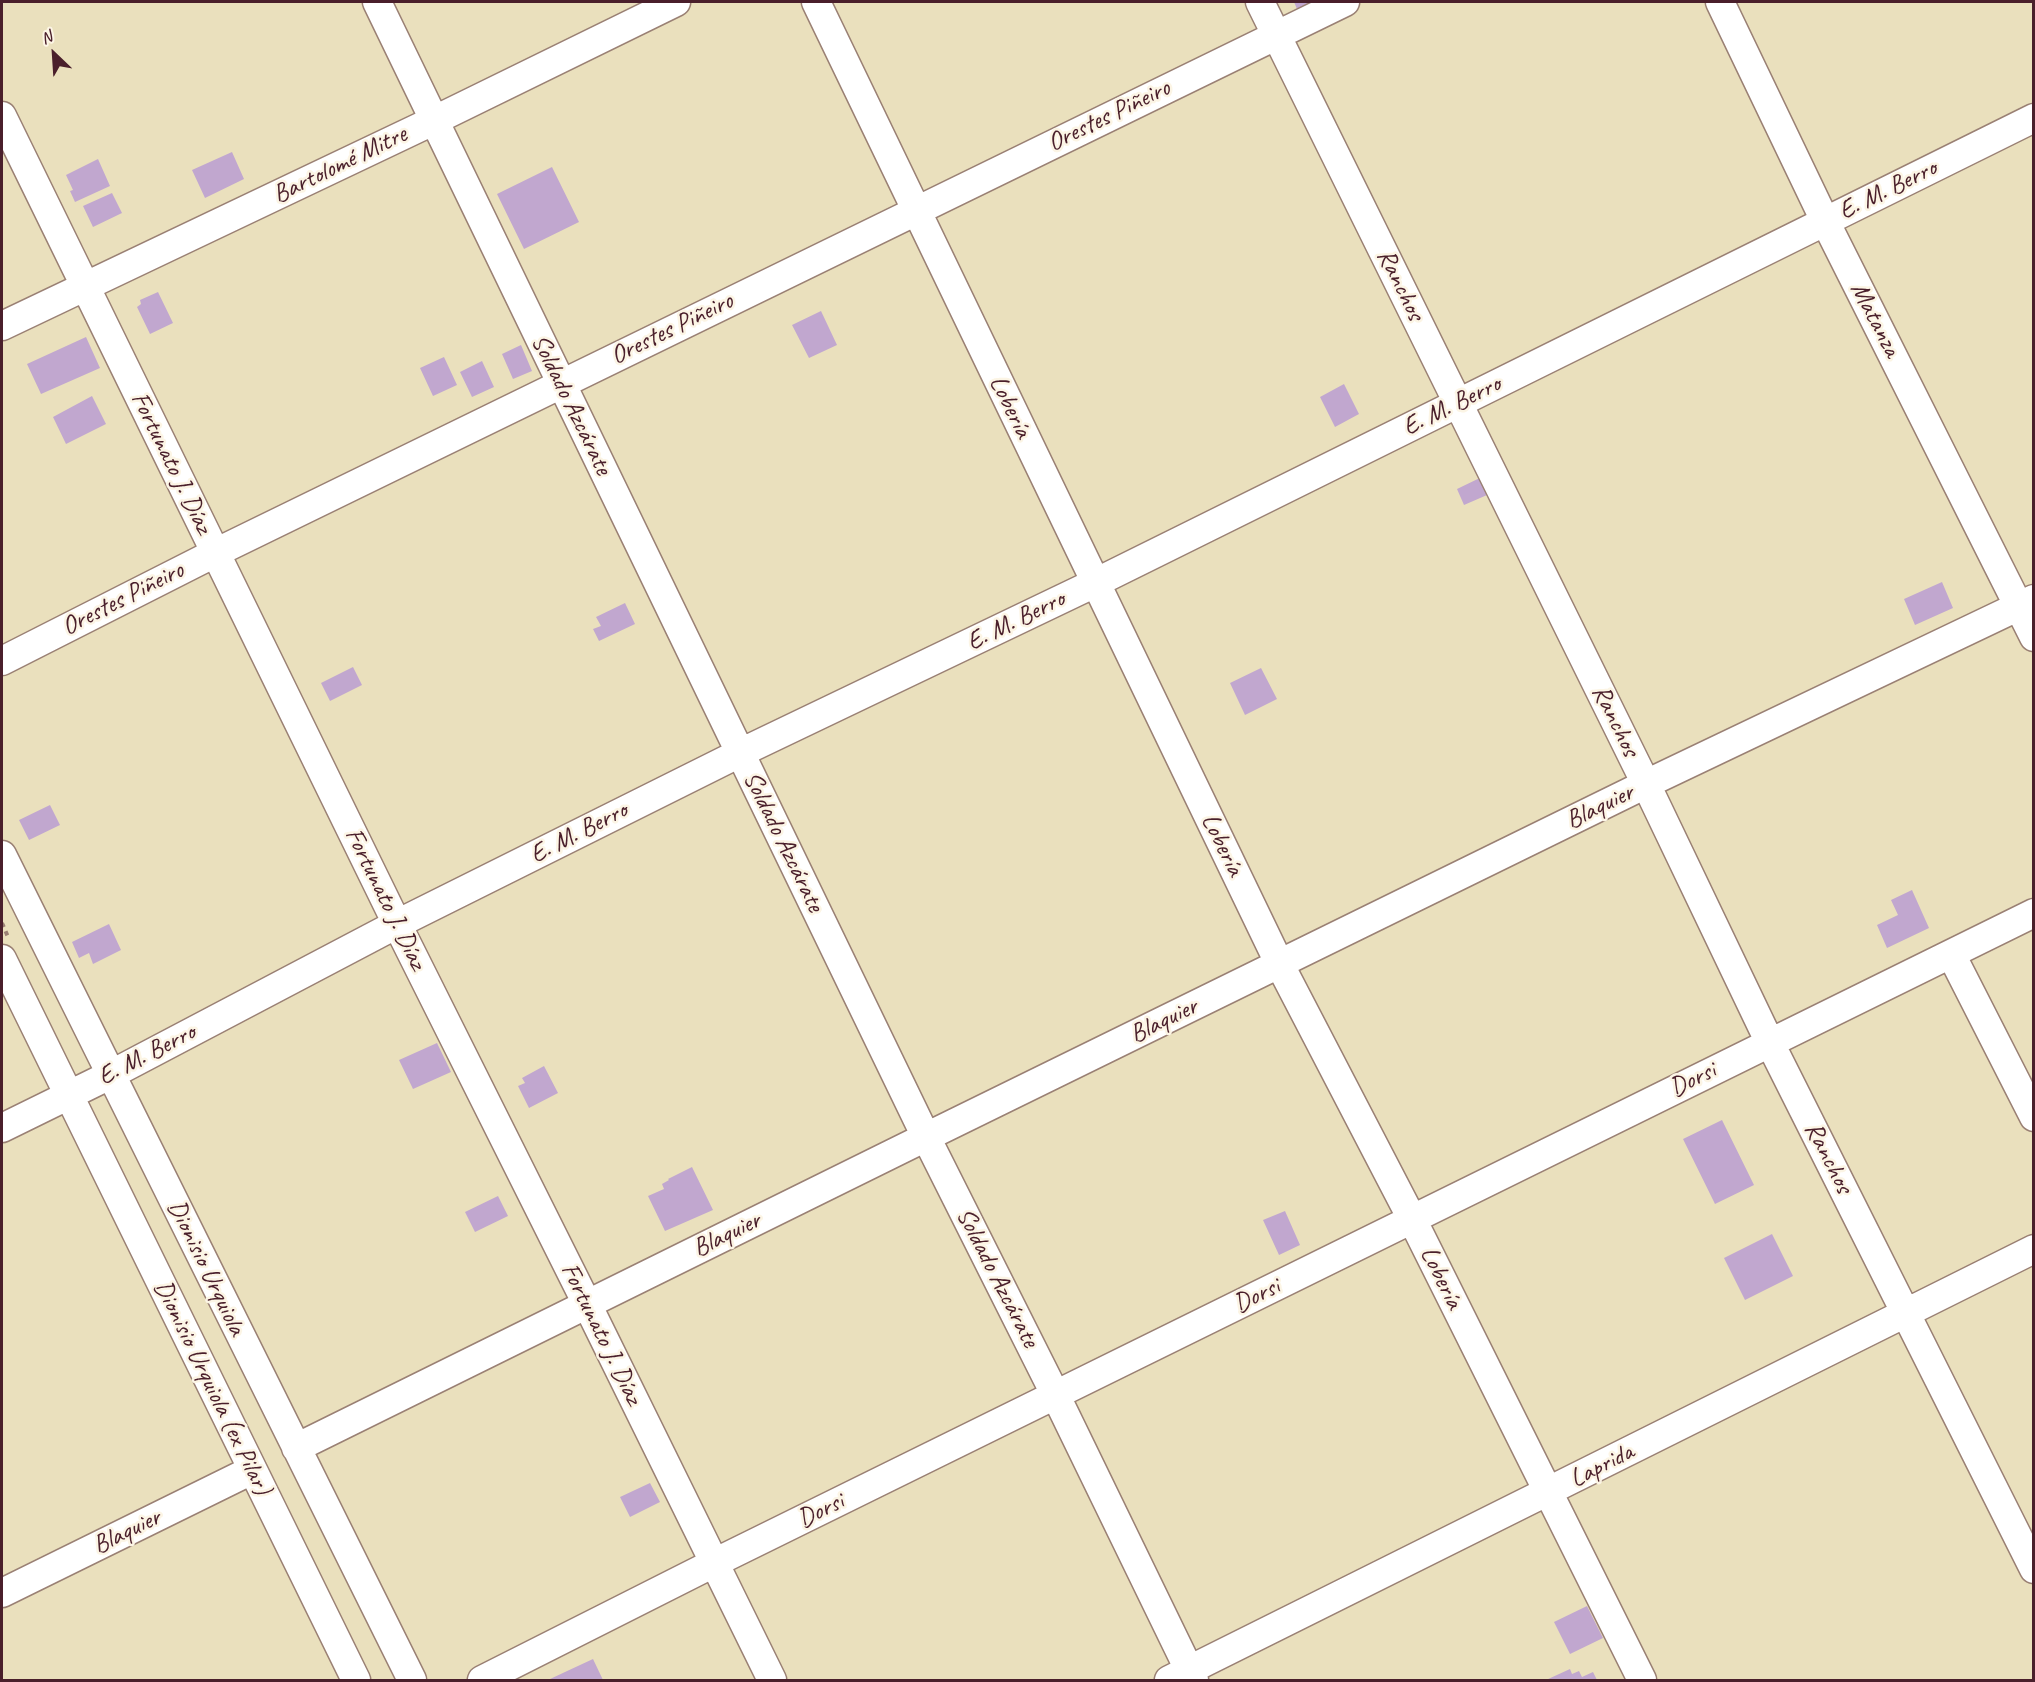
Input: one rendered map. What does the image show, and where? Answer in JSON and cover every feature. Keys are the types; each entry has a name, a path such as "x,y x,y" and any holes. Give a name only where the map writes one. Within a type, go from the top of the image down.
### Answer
{"street":[{"name":"Soldado Azcárate","path":"377,2 926,1137 1056,1396 1184,1677"},
{"name":"Bartolomé Mitre","path":"2,326 435,120 676,2"},
{"name":"Lobería","path":"816,2 1280,965 1412,1219 1642,1680"},
{"name":"Ranchos","path":"1260,2 1646,784 1769,1041 2034,1569"},
{"name":"Orestes Piñeiro","path":"2,661 215,553 1345,2"},
{"name":"Matanza","path":"1720,2 1825,221 2026,603 2034,637"},
{"name":"Fortunato J. Díaz","path":"2,116 397,924 772,1680"},
{"name":"E. M. Berro","path":"2,1128 110,1075 397,924 740,753 1095,583 2034,118"},
{"name":"Blaquier","path":"296,1448 1646,784 2026,603"},
{"name":"Dionisio Urquiola","path":"2,855 412,1680"},
{"name":"Dorsi","path":"482,1680 1769,1041 2034,913"},
{"path":"1950,954 2034,1117"},
{"path":"2,959 68,1095"},
{"name":"Dionisio Urquiola (ex Pilar)","path":"68,1095 356,1680"},
{"name":"Laprida","path":"1184,1677 2034,1249"},
{"name":"Blaquier","path":"2,1593 252,1470"}],"building":[{"path":"1294,2 1314,2 1297,9"},
{"path":"232,152 244,179 205,198 192,170"},
{"path":"98,159 110,186 75,202 70,191 73,190 66,175"},
{"path":"552,167 579,222 524,249 497,194"},
{"path":"112,193 122,213 93,227 83,206"},
{"path":"158,292 173,323 150,334 137,307 141,304 140,300"},
{"path":"821,311 837,345 809,358 792,325"},
{"path":"86,337 100,368 41,394 27,364"},
{"path":"521,345 532,371 513,379 502,354"},
{"path":"444,357 457,385 433,396 420,368"},
{"path":"482,361 494,387 472,397 460,372"},
{"path":"1344,384 1359,414 1335,427 1320,397"},
{"path":"92,396 106,424 66,444 53,417"},
{"path":"1486,475 1494,492 1464,505 1457,489"},
{"path":"1942,582 1953,608 1915,625 1904,599"},
{"path":"625,603 635,624 599,641 593,629 601,626 596,617"},
{"path":"353,667 362,685 330,701 321,683"},
{"path":"1261,668 1277,699 1245,715 1230,683"},
{"path":"50,805 60,825 29,840 19,820"},
{"path":"1912,890 1929,928 1887,948 1877,925 1898,915 1891,900"},
{"path":"109,924 121,950 93,964 89,953 79,958 72,942"},
{"path":"437,1043 451,1072 413,1089 399,1060"},
{"path":"544,1066 558,1093 529,1108 518,1086 525,1083 522,1078"},
{"path":"1722,1120 1754,1185 1715,1204 1683,1139"},
{"path":"692,1167 713,1210 665,1231 648,1196 664,1189 662,1184 668,1179"},
{"path":"498,1196 508,1216 475,1232 465,1212"},
{"path":"1285,1211 1300,1245 1279,1255 1263,1220"},
{"path":"1772,1234 1793,1276 1745,1300 1724,1258"},
{"path":"650,1483 660,1502 630,1517 620,1497"},
{"path":"1587,1606 1603,1638 1570,1654 1554,1622"},
{"path":"593,1659 603,1680 548,1680 565,1672"},
{"path":"1570,1669 1572,1674 1579,1671 1582,1677 1593,1672 1597,1680 1546,1680"}]}
